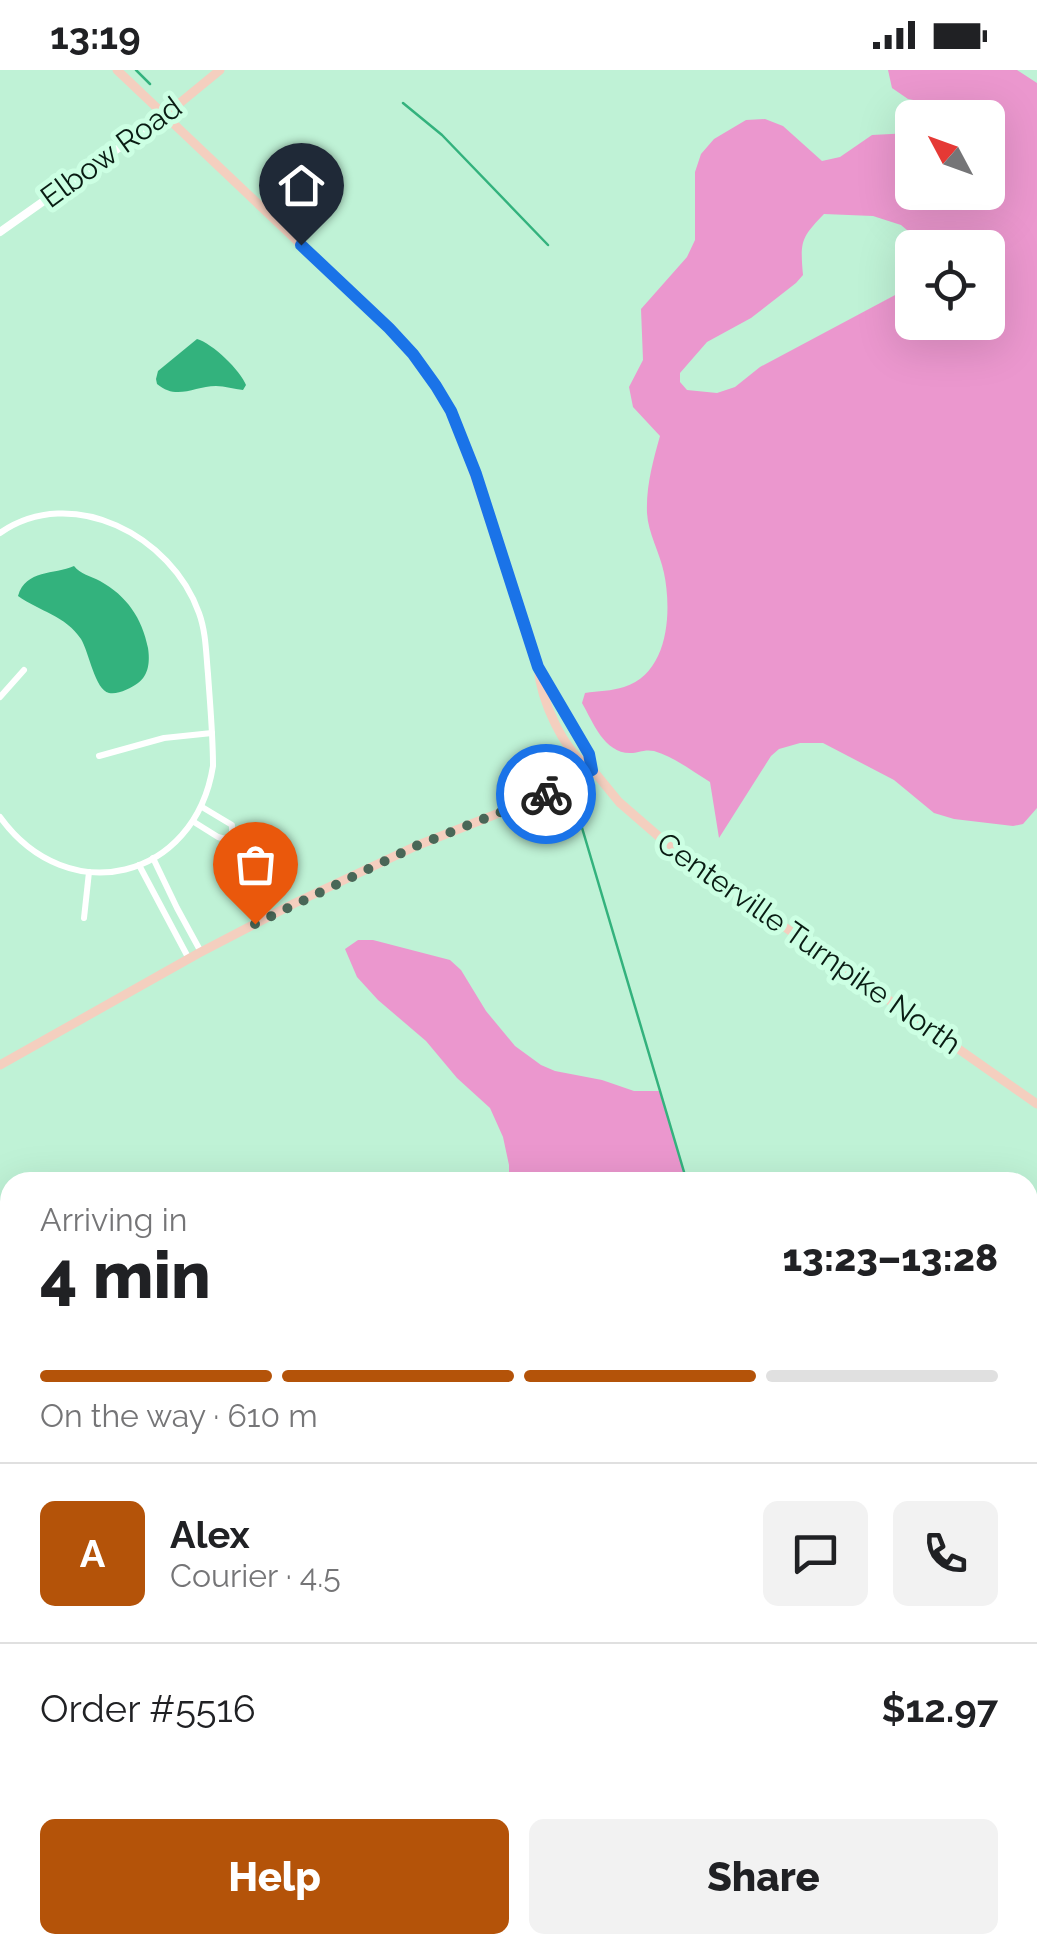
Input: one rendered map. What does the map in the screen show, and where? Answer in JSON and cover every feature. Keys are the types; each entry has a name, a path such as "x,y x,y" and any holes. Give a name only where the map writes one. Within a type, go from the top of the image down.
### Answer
{"main road":[{"name":"Centerville Turnpike North","path":"117,70 389,328 436,386 468,454 538,667 540,687 564,740 580,762 627,810 686,858 1037,1104"},
{"name":"Elbow Road","path":"164,116 220,70"},
{"path":"0,1064 189,958 358,873 467,824 557,790 592,770"}],"street":[{"name":"Elbow Road","path":"0,232 164,116"},
{"path":"0,533 28,518 68,512 105,520 161,555 181,576 203,624 213,766 209,789 194,822 178,840 139,865 106,872 71,870 42,858 18,840 0,818"},
{"path":"0,697 24,670"},
{"path":"99,756 164,738 212,734"},
{"path":"194,822 218,838 232,833 232,824 202,807"},
{"path":"153,858 201,952"},
{"path":"139,865 189,958"},
{"path":"84,918 89,872"}],"shaded area":[{"path":"888,70 1017,70 1037,83 1037,808 1023,824 1013,826 954,819 934,813 894,780 823,743 800,743 779,749 771,756 719,838 710,782 661,754 613,748 600,735 582,703 585,693 619,688 639,680 659,655 667,622 664,573 647,513 649,483 660,436 633,407 629,387 643,360 641,309 687,257 695,240 695,172 701,154 714,139 746,120 765,119 783,126 822,161 840,157 872,135 895,134 895,210 1005,210 1005,100 908,99 892,88"},
{"path":"197,339 232,365 246,385 243,390 216,386 179,392 157,384 158,371"},
{"path":"74,566 118,594 142,627 148,667 142,680 124,691 104,690 75,631 18,596 34,577"},
{"path":"358,940 373,940 450,960 515,1046 541,1065 634,1091 659,1091 684,1172 509,1172 503,1137 490,1108 357,977 345,949"}],"waterway":[{"path":"136,70 150,84"},
{"path":"403,103 442,135 548,245"},
{"path":"572,794 684,1172"}],"way so far":[{"path":"255,924 416,846 546,794"}],"route":[{"path":"301,245 413,354 451,411 476,474 538,667 589,754 592,770 546,794"}]}
